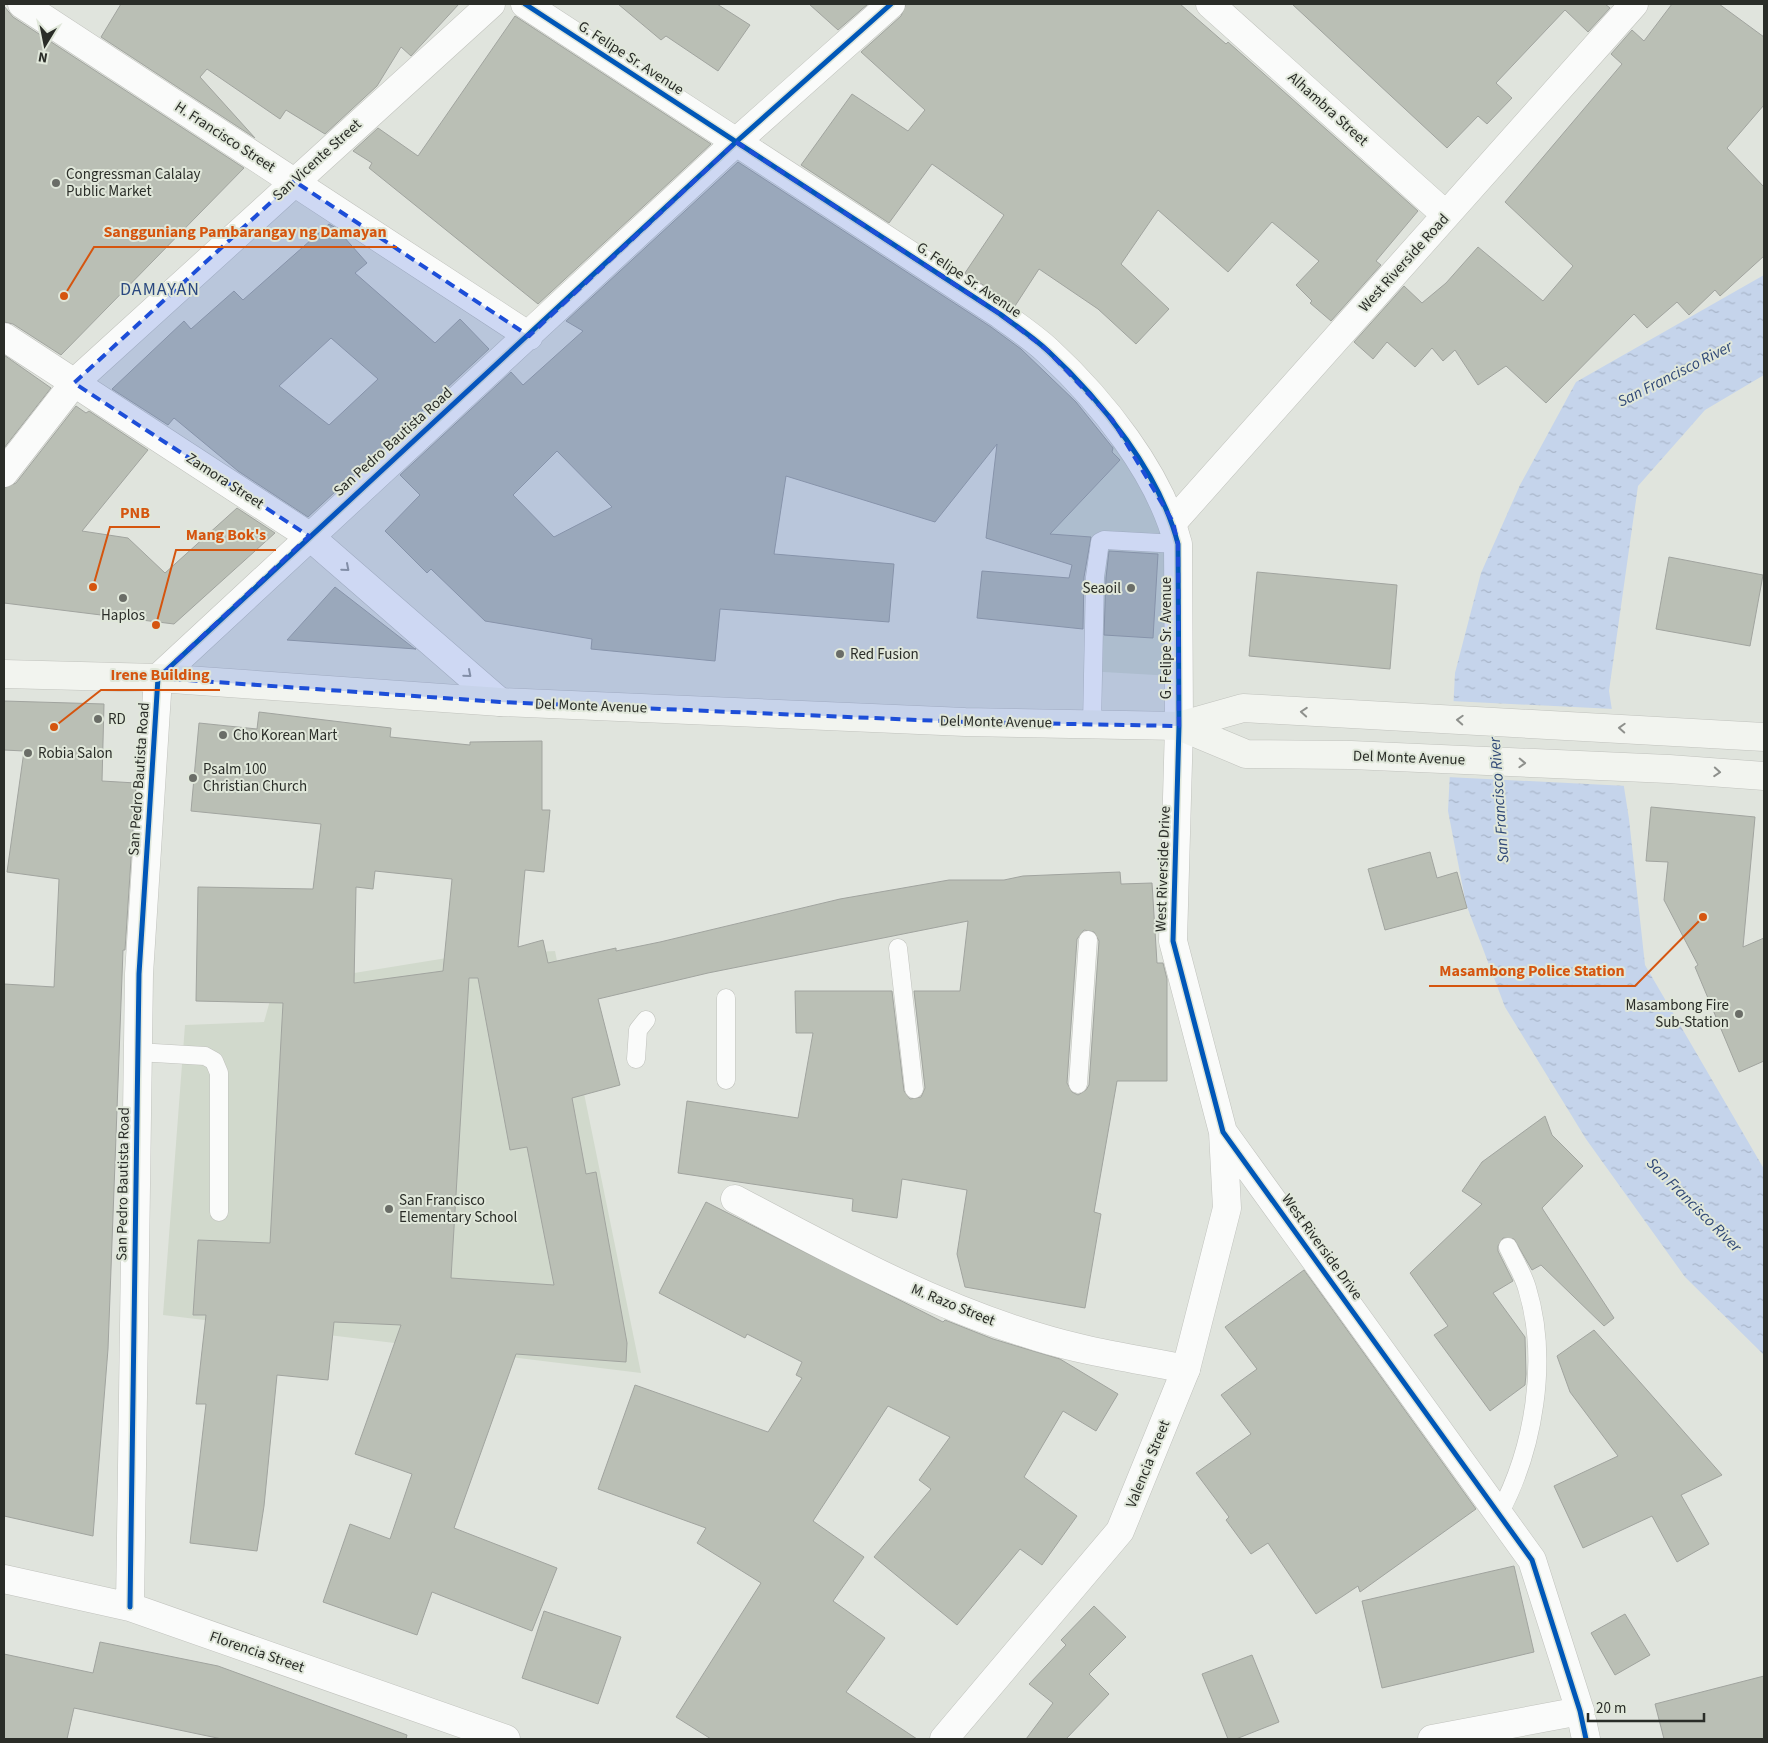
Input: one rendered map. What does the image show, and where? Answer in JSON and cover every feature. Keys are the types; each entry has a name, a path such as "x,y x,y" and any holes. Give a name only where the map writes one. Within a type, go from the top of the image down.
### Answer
{"main road":[{"name":"Del Monte Avenue","path":"4,674 158,678 500,702 965,722 1179,726 1243,708 1764,737"},
{"name":"Del Monte Avenue","path":"1179,726 1246,754 1351,755 1669,769 1764,776"}],"street":[{"name":"H. Francisco Street","path":"22,4 529,336"},
{"name":"San Vicente Street","path":"4,473 74,383 294,181 491,4"},
{"name":"G. Felipe Sr. Avenue","path":"525,4 1000,314 1047,350 1112,419 1140,462 1176,533 1179,726"},
{"name":"San Pedro Bautista Road","path":"130,1607 139,974 158,678 736,142 891,4"},
{"name":"Alhambra Street","path":"1210,4 1446,215"},
{"name":"West Riverside Road","path":"1176,533 1446,215 1634,4"},
{"name":"Zamora Street","path":"4,337 309,536 500,702"},
{"name":"West Riverside Drive","path":"1179,726 1173,940 1223,1132 1532,1560 1580,1711 1586,1739"},
{"name":"Valencia Street","path":"944,1739 1120,1531 1186,1369 1227,1208 1223,1132"},
{"name":"M. Razo Street","path":"735,1199 926,1297 968,1313 1038,1337 1186,1369"},
{"name":"Florencia Street","path":"4,1579 130,1607 506,1739"},
{"path":"1432,1739 1580,1711"}],"lane":[{"path":"1092,724 1095,577 1100,542 1104,540 1176,533"},
{"path":"1078,1084 1088,940"},
{"path":"898,948 914,1089"},
{"path":"726,998 726,1080"},
{"path":"636,1059 638,1030 646,1020"},
{"path":"138,1052 205,1056 214,1061 219,1073 219,1212"},
{"path":"1499,1514 1512,1490 1527,1449 1534,1413 1536,1372 1534,1332 1527,1288 1508,1247"}],"highlighted area":[{"path":"736,142 1000,314 1047,350 1112,419 1173,522 1178,544 1179,726 965,722 500,702 158,678 309,536 74,383 294,181 529,336"}],"shaded area":[{"path":"1119,441 1175,550 1173,676 1086,671 1095,543 996,534"},
{"name":"San Francisco Elementary School","path":"555,951 641,1373 163,1315 185,1025 264,1022 274,986 459,956"}],"water":[{"name":"San Francisco River","path":"1764,275 1764,375 1705,410 1638,486 1609,691 1629,819 1645,965 1764,1169 1764,1355 1685,1277 1586,1139 1505,1007 1466,904 1448,811 1455,673 1481,573 1520,485 1576,382"}],"pier":[{"path":"1451,701 1614,709 1627,786 1447,777"}],"building":[{"path":"121,4 459,4 411,56 401,47 377,86 325,134 286,110 280,119 207,69 200,77 255,138 101,37"},
{"path":"618,4 717,4 750,25 718,71 666,36 661,40"},
{"path":"809,4 868,4 838,30"},
{"path":"906,4 1180,4 1226,44 1228,42 1418,211 1376,261 1381,265 1331,321 1310,303 1312,301 1296,285 1319,261 1272,222 1228,272 1158,210 1121,264 1169,309 1136,344 1098,309 1039,269 1015,306 965,273 1004,215 932,164 889,223 801,165 852,94 908,131 925,110 861,52 901,16"},
{"path":"1292,4 1605,4 1610,8 1588,32 1565,10 1496,83 1512,98 1487,124 1478,116 1447,148"},
{"path":"1672,4 1719,4 1764,37 1764,105 1727,148 1764,187 1764,256 1720,296 1715,290 1689,315 1677,302 1647,328 1634,314 1546,403 1506,366 1478,385 1455,350 1443,361 1432,348 1415,367 1387,342 1373,359 1354,342 1404,286 1422,303 1446,283 1478,247 1543,301 1573,266 1505,202 1622,64 1611,54 1632,30 1644,41"},
{"path":"4,6 13,17 244,168 61,355 13,324 4,322"},
{"path":"515,16 711,144 538,304 369,168 372,163 353,151 378,128 418,156"},
{"path":"738,162 991,327 1021,349 1076,402 1113,448 1112,452 1120,460 1050,534 1091,537 1084,577 1083,629 977,618 982,571 1069,578 1072,565 986,538 997,444 935,522 786,476 774,554 894,564 889,622 720,609 715,661 591,649 592,639 485,621 431,569 427,573 385,531 420,495 400,475 511,372 523,385 583,331 566,321","holes":["557,451 612,507 554,537 513,495"]},
{"path":"329,224 336,228 367,263 355,273 435,343 460,319 489,349 308,517 238,471 174,418 168,425 112,389 184,321 191,329 234,291 243,300","holes":["331,338 378,379 329,425 279,386"]},
{"path":"4,355 51,388 4,448"},
{"path":"76,406 86,413 89,411 148,450 82,531 128,538 165,573 237,508 275,533 174,624 4,603 4,488 16,483"},
{"name":"Seaoil","path":"1109,551 1158,554 1153,638 1104,635"},
{"path":"1669,557 1763,575 1750,646 1656,629"},
{"path":"1257,572 1397,585 1390,669 1249,656"},
{"path":"335,587 415,649 287,640"},
{"path":"4,701 104,704 102,781 136,783 125,950 123,950 108,1349 93,1536 4,1516 4,984 54,987 59,879 7,872 24,751 4,750"},
{"path":"259,712 391,728 390,737 470,745 470,742 542,741 542,810 550,810 544,872 525,870 518,947 543,940 548,963 616,948 616,951 660,942 840,899 949,880 1004,880 1023,876 1120,872 1121,884 1152,883 1157,963 1163,963 1167,979 1167,1081 1117,1081 1094,1212 1101,1214 1085,1308 965,1287 957,1254 967,1190 902,1179 897,1218 852,1211 853,1199 678,1173 687,1101 798,1118 813,1033 796,1033 795,991 892,991 904,1091 910,1099 921,1097 925,1088 914,991 960,991 968,921 708,973 598,999 620,1085 572,1098 586,1174 596,1172 627,1343 626,1362 516,1354 454,1528 557,1568 532,1631 432,1592 417,1635 323,1602 350,1524 390,1539 412,1474 355,1454 401,1325 334,1322 328,1380 277,1375 264,1506 257,1551 190,1543 206,1404 196,1404 206,1315 193,1315 198,1240 270,1243 283,1003 196,1001 198,887 313,889 321,824 191,811 199,723 257,729","holes":["375,871 452,879 443,971 354,983 356,887 373,889","1084,930 1094,932 1099,941 1089,1085 1086,1090 1078,1095 1072,1092 1067,1083 1077,939","469,978 478,978 510,1150 527,1147 554,1285 451,1278"]},
{"path":"1651,807 1755,817 1743,947 1764,938 1764,1061 1739,1072 1695,967 1698,965 1664,900 1668,862 1646,861"},
{"path":"1430,852 1437,878 1457,872 1467,908 1385,930 1368,869"},
{"path":"1545,1116 1552,1135 1583,1166 1542,1208 1614,1318 1604,1326 1541,1265 1532,1270 1514,1239 1503,1238 1498,1246 1498,1251 1513,1281 1493,1293 1525,1337 1526,1374 1525,1385 1490,1411 1434,1335 1448,1326 1410,1273 1482,1204 1462,1191 1482,1162"},
{"path":"706,1202 943,1322 945,1320 993,1339 1060,1359 1118,1394 1096,1431 1063,1411 1024,1477 1077,1516 1042,1565 1020,1549 957,1625 874,1557 931,1489 919,1480 950,1437 888,1406 813,1521 864,1557 833,1601 885,1638 846,1692 917,1739 711,1739 676,1717 761,1583 697,1543 706,1528 598,1489 635,1385 768,1432 802,1378 796,1375 802,1362 747,1334 745,1338 659,1293"},
{"path":"1304,1270 1476,1509 1360,1592 1358,1586 1316,1614 1268,1543 1251,1554 1226,1520 1229,1517 1196,1473 1251,1434 1221,1395 1257,1369 1225,1327"},
{"path":"1594,1330 1722,1475 1681,1495 1709,1544 1677,1562 1652,1516 1583,1548 1554,1486 1618,1456 1570,1392 1557,1356"},
{"path":"1514,1566 1534,1652 1382,1688 1362,1601"},
{"path":"1094,1606 1126,1637 1089,1674 1109,1694 1066,1739 1026,1739 1053,1703 1029,1684 1066,1645 1061,1640"},
{"path":"544,1611 621,1637 598,1704 522,1678"},
{"path":"1625,1614 1650,1655 1615,1675 1591,1633"},
{"path":"100,1642 218,1666 407,1735 406,1739 222,1739 74,1708 67,1739 4,1739 4,1654 93,1673"},
{"path":"1252,1655 1279,1722 1236,1739 1228,1739 1202,1674"},
{"path":"1764,1676 1764,1739 1664,1739 1655,1704"}],"cycle path":[{"path":"525,4 1000,314 1036,341 1068,370 1108,415 1143,465 1158,491 1178,544 1179,726 1173,941 1223,1132 1532,1560 1580,1711 1586,1739"},
{"path":"130,1607 139,974 158,678 736,142 891,4"}],"place":[{"name":"Congressman Calalay Public Market","path":"56,183"},
{"name":"Sangguniang Pambarangay ng Damayan","path":"64,296"},
{"name":"PNB","path":"93,587"},
{"name":"Seaoil","path":"1131,588"},
{"name":"Haplos","path":"123,598"},
{"name":"Mang Bok's","path":"156,625"},
{"name":"Red Fusion","path":"840,654"},
{"name":"RD","path":"98,719"},
{"name":"Irene Building","path":"54,727"},
{"name":"Cho Korean Mart","path":"223,735"},
{"name":"Robia Salon","path":"28,753"},
{"name":"Psalm 100 Christian Church","path":"193,778"},
{"name":"Masambong Police Station","path":"1703,917"},
{"name":"Masambong Fire Sub-Station","path":"1739,1014"},
{"name":"San Francisco Elementary School","path":"389,1209"}],"district":[{"name":"DAMAYAN","path":"160,289"}]}
